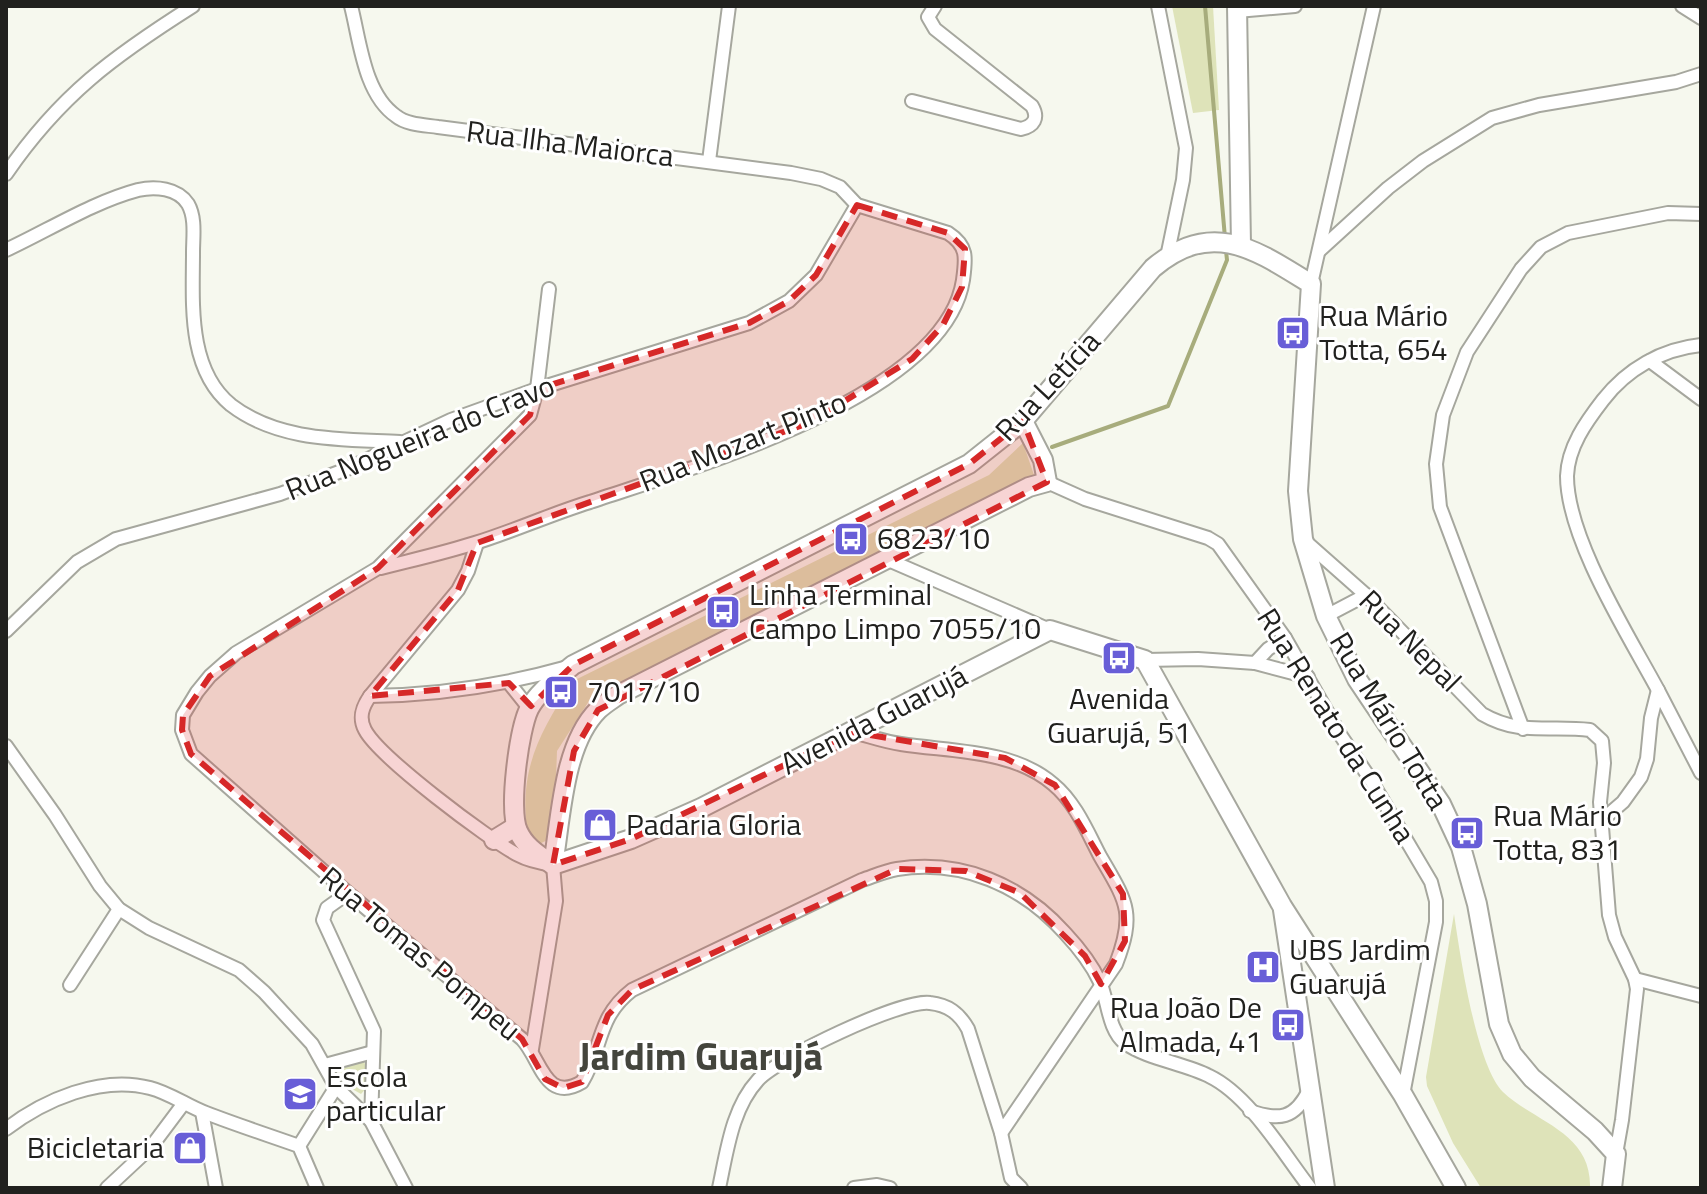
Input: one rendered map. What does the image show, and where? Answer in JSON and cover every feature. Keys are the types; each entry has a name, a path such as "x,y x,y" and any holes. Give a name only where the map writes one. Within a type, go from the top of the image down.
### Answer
{"street":[{"path":"6,174 62,103 95,72 193,6"},
{"name":"Rua Ilha Maiorca","path":"351,6 369,77 380,100 396,117 425,126 709,161 821,179 840,187 857,205"},
{"path":"709,161 729,6"},
{"path":"912,101 1021,129 1029,127 1036,119 1032,106 929,23 929,12 935,6"},
{"path":"1158,6 1186,148 1183,180 1167,257"},
{"path":"1241,245 1237,8 1295,6"},
{"name":"Rua Mário Totta","path":"1374,6 1311,284 1298,491 1303,539 1326,616 1357,679 1441,804 1461,847 1477,904 1499,1024 1512,1054 1532,1078 1595,1131 1616,1154"},
{"path":"1682,6 1701,18"},
{"path":"1320,250 1388,188 1423,161 1492,118 1520,109 1676,82 1701,74"},
{"path":"6,250 114,198 142,189 163,189 178,195 188,205 194,223 193,301 198,351 210,381 230,404 256,420 288,433 403,442"},
{"name":"Rua Nogueira do Cravo","path":"6,631 77,562 116,539 280,494 347,469 451,420 537,389 749,323 789,301 816,275 857,205"},
{"name":"Rua Mozart Pinto","path":"378,568 477,543 811,422 868,391 912,359 943,325 954,306 962,287 965,249 959,240 948,233 857,205"},
{"path":"1523,729 1440,507 1436,464 1443,415 1467,352 1521,269 1541,247 1568,233 1611,224 1668,213 1701,214"},
{"name":"Rua Letícia","path":"370,696 448,693 509,683 573,665 969,464 1023,421 1153,268 1167,257 1193,245 1216,242 1241,245 1311,284"},
{"name":"Rua Tomas Pompeu","path":"549,289 537,389 530,415 378,568 236,653 203,684 183,715 182,730 191,754 348,893 532,1049 549,1083 563,1088 582,1082 608,1015 617,1002 632,990 862,880 897,869 966,871 1020,893 1045,911 1085,956 1101,984 1116,1033 1123,1041 1137,1050 1211,1077 1228,1088 1250,1111 1310,1188"},
{"path":"1701,345 1684,347 1650,361 1614,386 1589,418 1570,457 1567,474 1570,511 1628,640 1701,773"},
{"path":"1650,361 1701,399"},
{"path":"532,1049 556,901 553,865 574,751 585,727 598,710 618,695 1029,487 1047,482 1043,460 1023,421"},
{"name":"Rua Renato da Cunha","path":"1047,482 1085,499 1215,541 1285,638 1341,736 1426,871 1434,891 1436,922 1403,1095"},
{"name":"Rua Nepal","path":"1303,539 1366,595 1482,714 1500,725 1523,729 1590,730 1599,736 1604,747 1601,821"},
{"path":"477,543 458,590 370,696 363,707 361,720 365,731 378,746 494,840 535,862 553,865"},
{"path":"886,559 1050,630 1145,660 1255,663 1308,677"},
{"path":"1326,616 1366,595"},
{"name":"Avenida Guarujá","path":"553,865 631,839 853,732 1050,630"},
{"path":"1255,663 1268,649 1285,638"},
{"path":"1145,660 1282,906 1403,1095 1456,1188"},
{"path":"553,865 532,851 515,827 516,766 529,708 548,685 573,665"},
{"path":"509,683 529,708"},
{"path":"1612,1188 1635,1020 1635,979 1615,937 1609,915 1601,821 1623,802 1641,777 1647,759 1651,718 1658,690"},
{"path":"853,732 897,744 1005,758 1032,769 1055,785 1079,815 1123,894 1128,914 1125,941 1116,964 1001,1133"},
{"path":"6,746 100,886 119,909 149,928 239,970 312,1044 336,1087 371,1121 406,1188"},
{"path":"494,840 515,827"},
{"path":"348,893 327,908 323,920 374,1031 371,1121"},
{"path":"1282,906 1325,1188"},
{"path":"70,985 119,909"},
{"path":"1290,967 1316,958"},
{"path":"1635,979 1701,996"},
{"path":"719,1188 731,1134 744,1099 760,1077 829,1037 915,1003 929,1002 949,1007 961,1016 968,1029 1001,1133 1011,1178 1021,1188"},
{"path":"325,1065 373,1052"},
{"path":"1250,1111 1269,1117 1287,1115 1302,1104 1310,1086"},
{"path":"6,1129 40,1107 73,1093 105,1087 148,1087 202,1112 299,1146 317,1188"},
{"path":"299,1146 336,1087"},
{"path":"107,1188 151,1147 184,1103"},
{"path":"202,1112 216,1188"},
{"path":"854,1188 877,1185 890,1188"}],"highlighted area":[{"path":"857,205 948,233 965,249 962,287 943,325 912,359 811,422 477,543 458,590 370,696 509,683 531,706 573,665 969,464 1023,421 1047,482 598,710 574,751 553,865 631,839 853,732 1005,758 1055,785 1123,894 1125,941 1101,984 1085,956 1020,893 966,871 897,869 632,990 608,1015 582,1082 563,1088 545,1079 522,1039 191,754 182,730 183,715 210,676 378,568 530,415 537,389 749,323 789,301 816,275"}],"green space":[{"path":"1172,6 1213,6 1219,110 1193,113"},
{"path":"1023,443 1034,475 589,701 557,751 554,837 537,845 528,839 526,794 533,756 549,719 573,681 989,475"},
{"path":"1454,914 1477,1034 1493,1078 1503,1092 1572,1141 1588,1169 1590,1188 1481,1188 1453,1143 1427,1086 1426,1077"},
{"path":"363,1057 370,1084 361,1094 345,1085 341,1070"}],"waterway":[{"path":"1205,6 1225,238"},
{"path":"1052,447 1168,406 1227,260 1226,251"}],"place":[{"name":"Rua Mário Totta, 654","path":"1293,333"},
{"name":"6823/10","path":"851,539"},
{"name":"Linha Terminal Campo Limpo 7055/10","path":"723,612"},
{"name":"Avenida Guarujá, 51","path":"1119,658"},
{"name":"7017/10","path":"561,692"},
{"name":"Padaria Gloria","path":"600,825"},
{"name":"Rua Mário Totta, 831","path":"1467,833"},
{"name":"UBS Jardim Guarujá","path":"1263,967"},
{"name":"Rua João De Almada, 41","path":"1288,1025"},
{"name":"Escola particular","path":"300,1094"},
{"name":"Bicicletaria","path":"190,1148"}],"district":[{"name":"Jardim Guarujá","path":"701,1057"}]}
